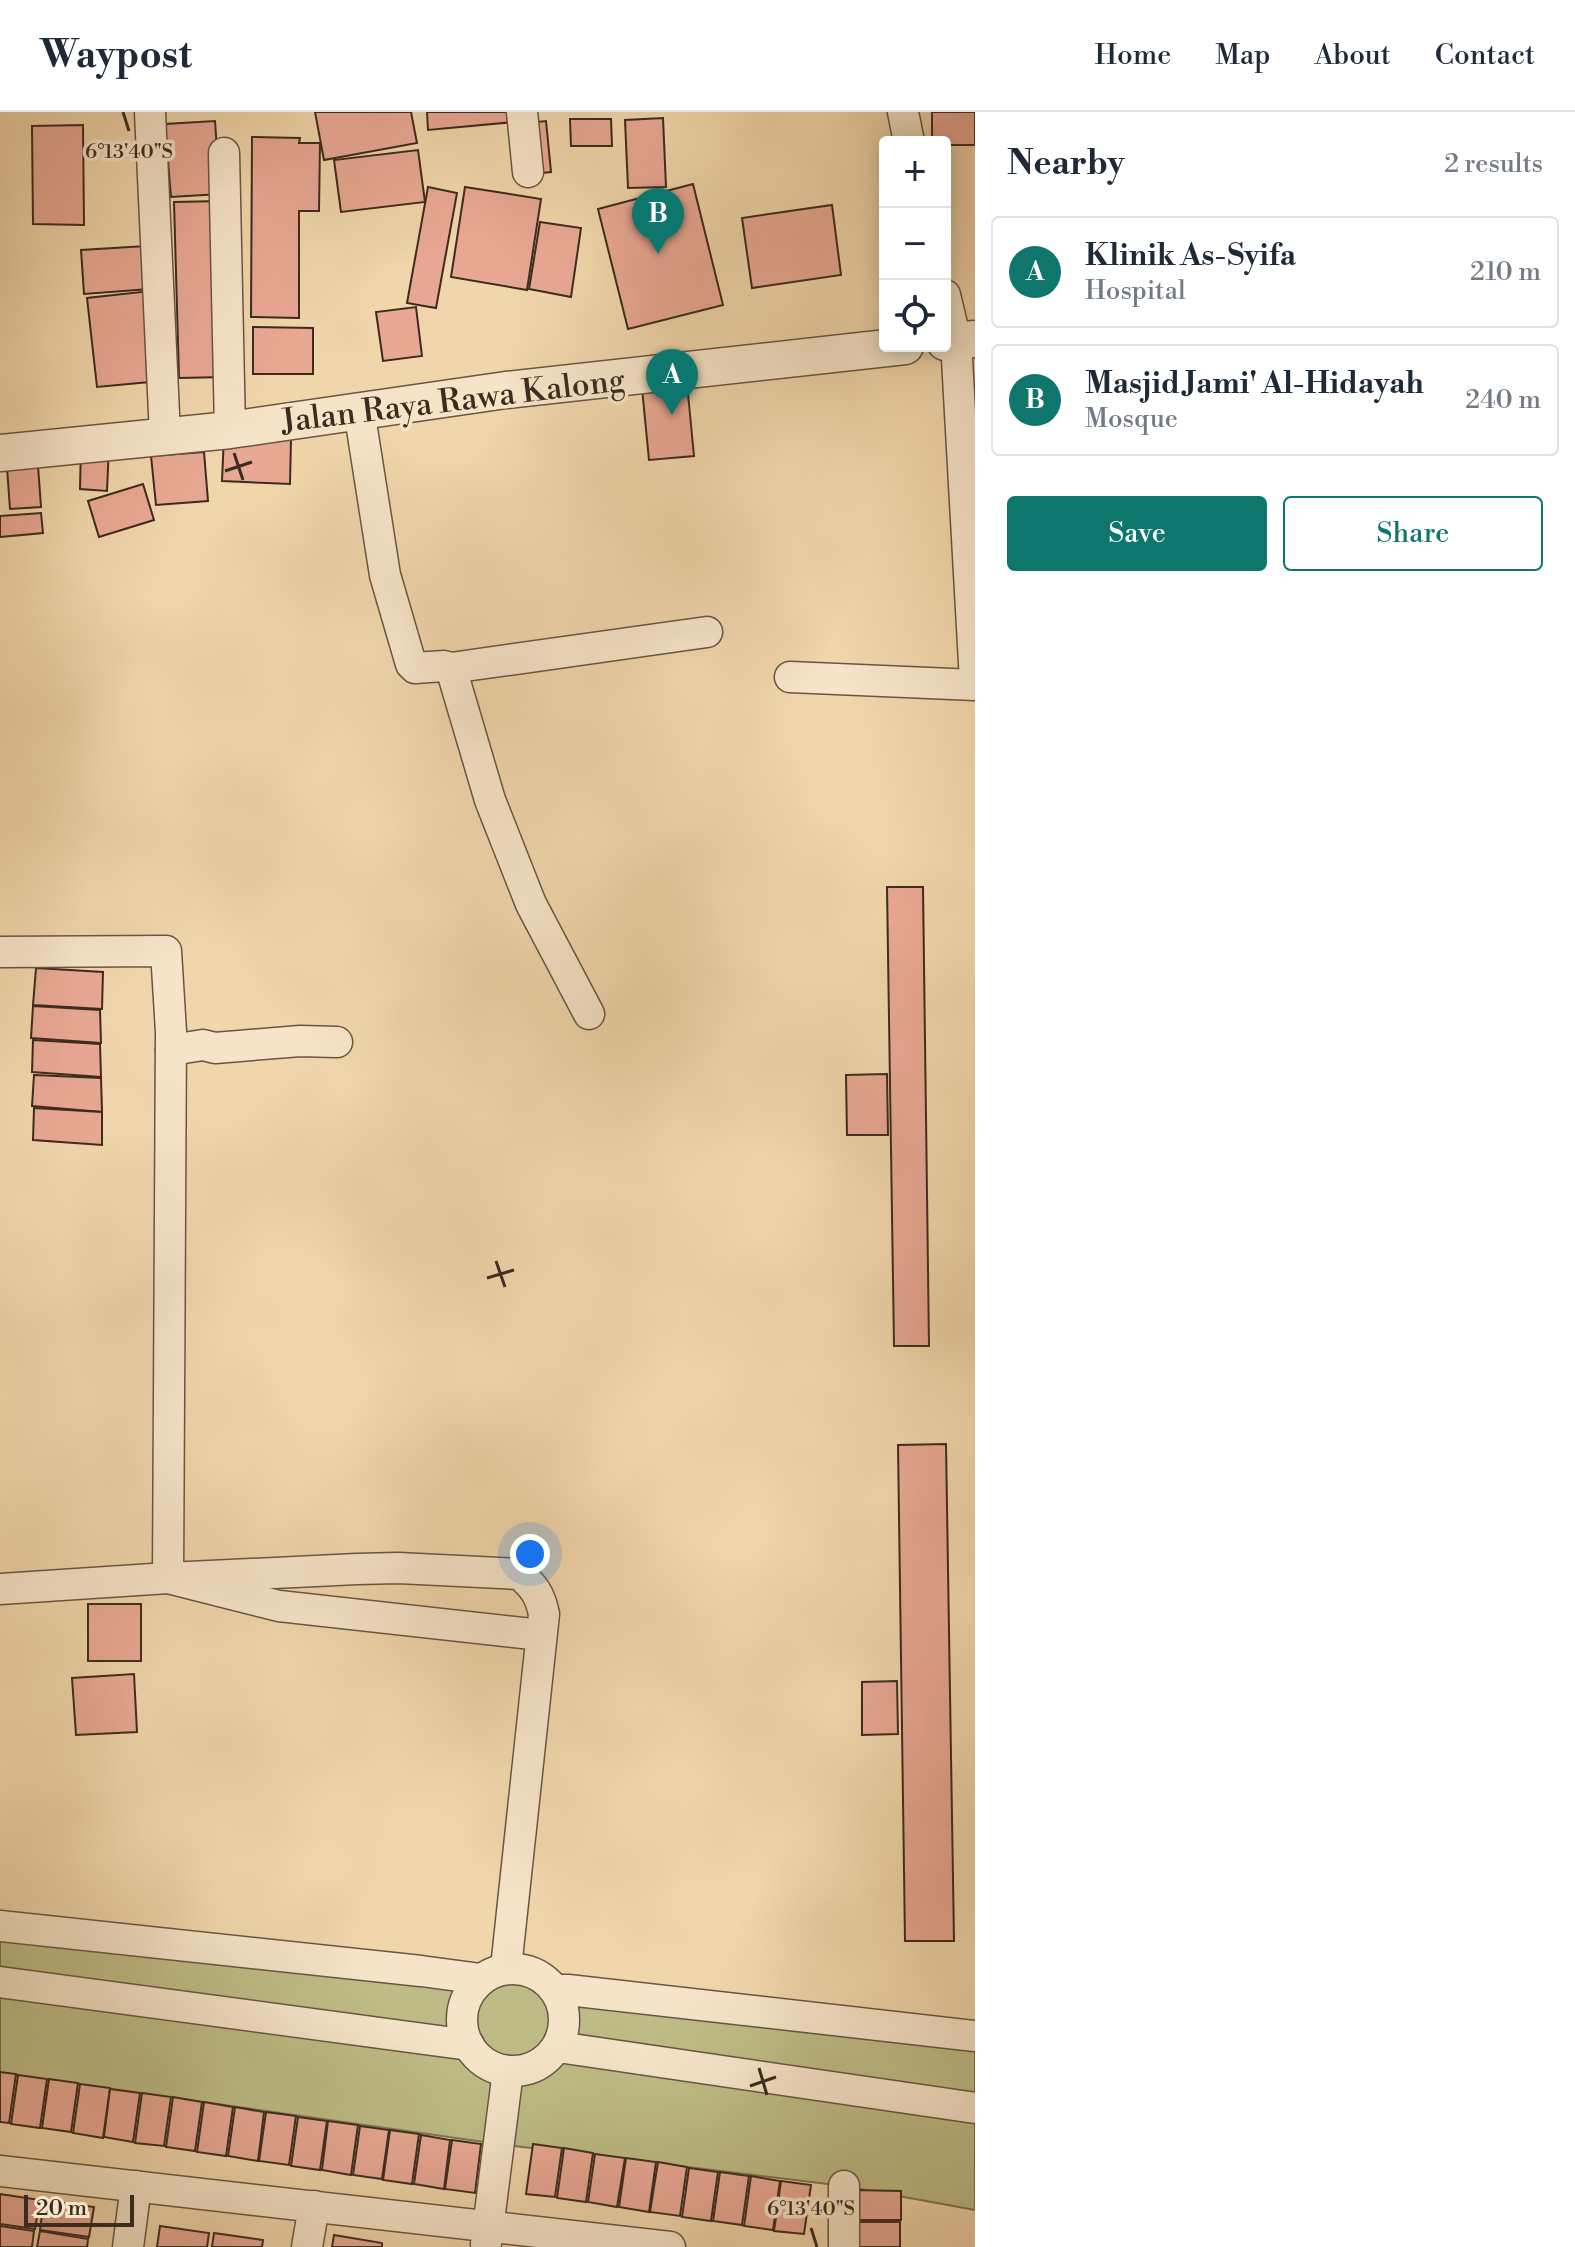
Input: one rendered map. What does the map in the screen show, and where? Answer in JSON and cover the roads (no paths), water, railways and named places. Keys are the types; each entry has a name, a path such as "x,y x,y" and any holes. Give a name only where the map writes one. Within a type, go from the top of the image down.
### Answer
{"street":[{"path":"150,112 165,435"},
{"path":"522,112 528,172"},
{"path":"903,112 908,136"},
{"path":"224,153 230,430"},
{"path":"790,677 975,683 959,340 951,314"},
{"name":"Jalan Raya Rawa Kalong","path":"0,453 230,430 521,388 879,349"},
{"path":"359,410 385,575 411,664 415,668 451,668 707,632"},
{"path":"451,668 490,800 531,904 589,1014"},
{"path":"0,952 166,951 171,1050 168,1578"},
{"path":"171,1050 203,1045 215,1048 300,1041 337,1042"},
{"path":"0,1589 398,1568 519,1574 533,1586 541,1599 544,1614 494,1974 466,2000 462,2026 469,2045 488,2065 508,2071 536,2066 558,2047 565,2019 556,1990 535,1972 494,1974 421,1971 0,1926"},
{"path":"168,1578 279,1606 541,1635"},
{"path":"0,1982 469,2045"},
{"path":"556,1990 975,2036"},
{"path":"558,2047 975,2108"},
{"path":"487,2237 508,2071"},
{"path":"0,2171 314,2206 487,2237 670,2247"},
{"path":"128,2247 136,2186"},
{"path":"844,2186 844,2247"},
{"path":"307,2247 314,2206"}],"place":[{"name":"Masjid Jami' Al-Hidayah","path":"658,254"},
{"name":"Klinik As-Syifa","path":"672,415"}]}
